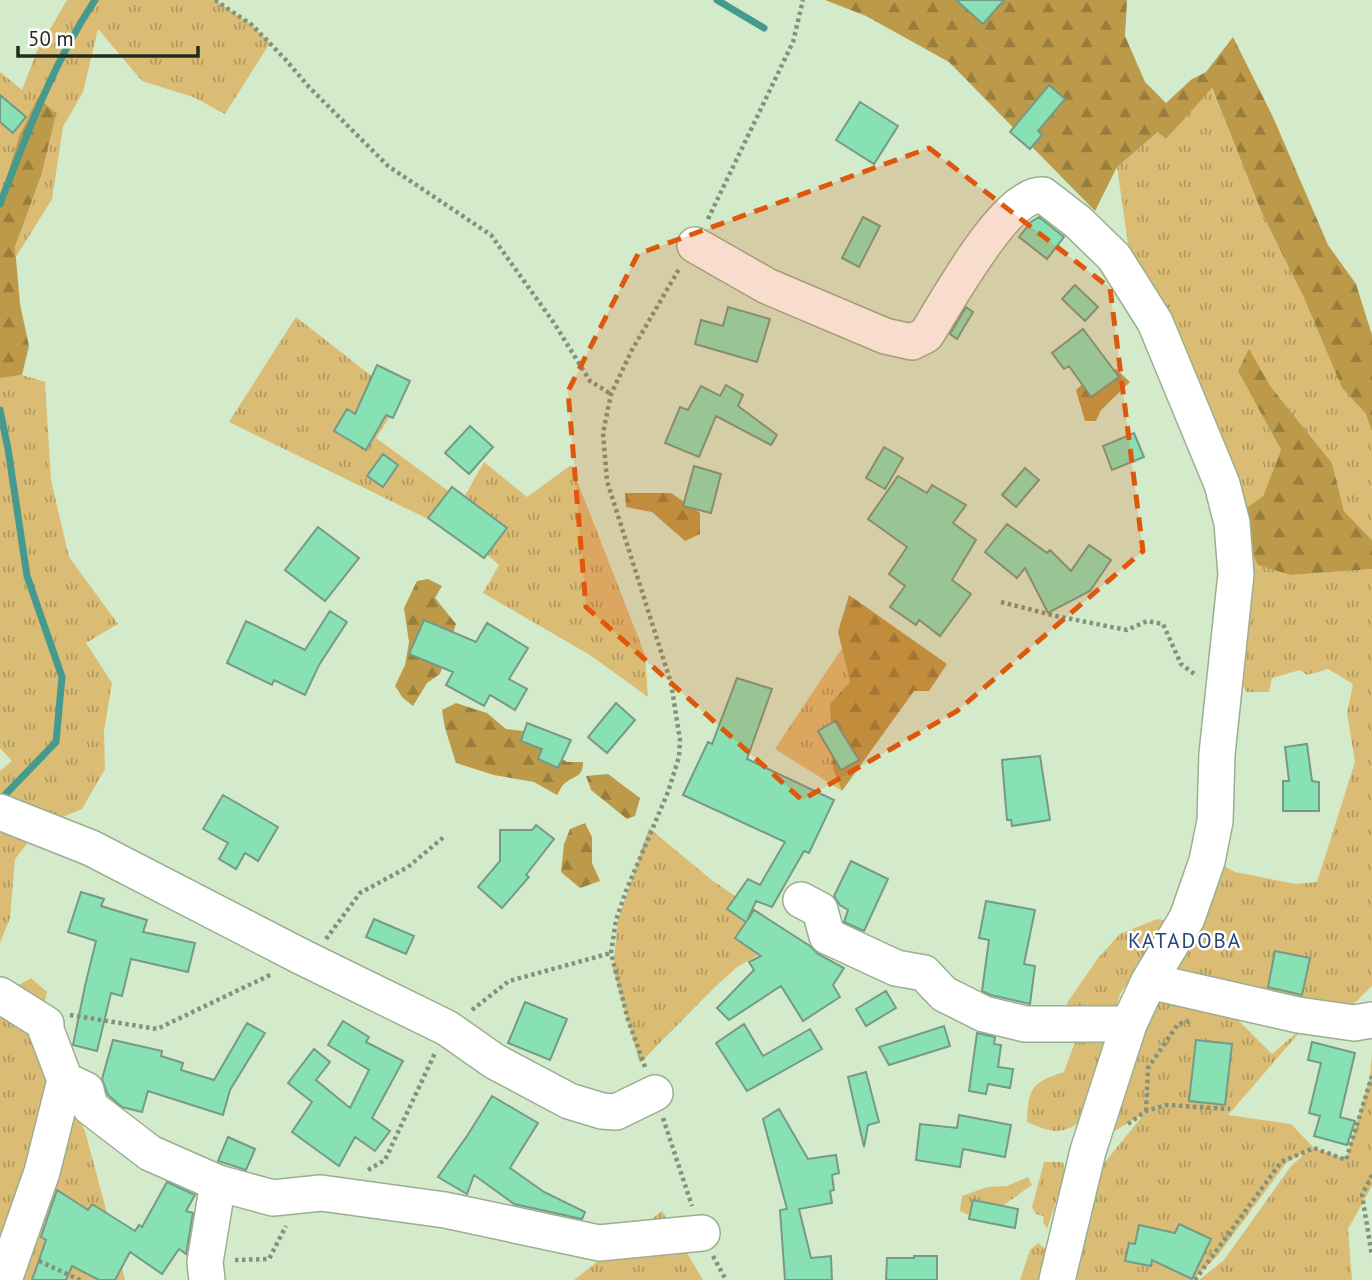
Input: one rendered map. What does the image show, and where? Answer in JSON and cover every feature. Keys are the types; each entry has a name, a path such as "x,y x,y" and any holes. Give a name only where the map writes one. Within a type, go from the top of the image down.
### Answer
{"street":[{"path":"695,245 767,286 885,336 912,342 926,335 990,234 1022,201 1040,194 1059,206 1114,257 1155,322 1222,484 1232,523 1236,574 1217,754 1215,821 1206,861 1187,918 1149,981 1129,1024 1088,1151 1057,1280"},
{"path":"0,812 91,848 447,1028 513,1072 585,1107 616,1112 655,1093"},
{"path":"801,900 820,910 827,936 896,968 924,973 944,995 984,1014 1025,1024 1129,1024"},
{"path":"1149,981 1298,1015 1354,1023 1372,1020"},
{"path":"0,996 46,1024 65,1080 42,1172 7,1271"},
{"path":"65,1080 86,1090 90,1107 150,1153 218,1183 273,1198 321,1194 445,1210 599,1243 702,1233"},
{"path":"206,1271 218,1183"}],"path":[{"path":"215,0 252,25 309,88 388,166 491,235 554,323 590,381 611,394"},
{"path":"726,1280 702,1233 682,1180 655,1093 628,1020 611,953 616,920 668,792 679,757 680,740 671,683 607,481 603,433 611,394 632,350 695,245 793,42 803,0"},
{"path":"1001,602 1127,630 1147,621 1163,624 1181,664 1196,676 1225,682"},
{"path":"65,1014 157,1029 266,977 321,946 360,893 408,867 445,836"},
{"path":"363,1172 385,1160 447,1028 509,981 611,953"},
{"path":"1146,1111 1148,1068 1178,1024 1191,1021"},
{"path":"1195,1280 1281,1162 1314,1148 1346,1160 1372,1076"},
{"path":"1126,1126 1146,1111 1166,1105 1230,1109"},
{"path":"1372,1175 1362,1195 1372,1256"},
{"path":"206,1271 269,1259 296,1204 321,1194"},
{"path":"7,1271 37,1260 79,1280"}],"highlighted area":[{"path":"929,148 1110,288 1143,551 957,711 802,800 586,607 568,391 638,254"}],"green space":[{"path":"67,0 215,0 252,25 270,43 225,114 193,97 142,81 98,29 83,92 63,127 52,199 16,257 15,247 41,176 19,137 0,198 0,72 22,90 37,51"},
{"path":"825,0 1127,0 1125,36 1145,82 1166,103 1192,79 1206,72 1233,37 1273,117 1328,245 1356,284 1372,335 1372,432 1366,414 1342,388 1304,298 1261,211 1212,88 1166,139 1158,132 1117,167 1095,211 949,62 866,16"},
{"path":"1211,87 1261,211 1304,298 1342,388 1366,414 1372,432 1372,540 1344,511 1332,463 1271,387 1249,350 1238,371 1281,450 1263,496 1236,516 1130,258 1117,167 1158,132 1166,139"},
{"path":"38,97 56,114 41,176 15,247 20,304 29,346 22,375 0,378 0,198 19,137"},
{"path":"296,317 401,399 376,438 462,501 484,462 527,497 571,465 645,655 648,697 590,655 483,593 499,565 469,539 229,422"},
{"path":"1249,349 1271,387 1332,463 1344,511 1372,540 1372,569 1291,575 1258,565 1246,541 1226,523 1263,496 1281,450 1238,371"},
{"path":"1116,369 1130,382 1101,410 1096,421 1085,421 1076,390 1098,370"},
{"path":"22,375 45,382 51,480 69,557 118,624 86,643 112,683 104,731 105,769 82,809 41,826 15,859 10,918 0,943 0,771 12,761 0,748 0,378"},
{"path":"625,493 671,493 700,513 700,534 685,541 652,512 626,507"},
{"path":"1234,532 1291,575 1372,569 1372,986 1341,1016 1295,1018 1281,992 1188,984 1228,1010 1272,1054 1307,1024 1228,1115 1291,1124 1314,1148 1346,1159 1370,1077 1372,1052 1372,1186 1348,1229 1352,1280 1199,1280 1224,1260 1291,1166 1309,1150 1287,1162 1218,1255 1193,1280 1056,1280 1070,1205 1145,1113 1084,1149 1222,865 1235,872 1296,884 1317,882 1355,762 1347,713 1353,684 1328,669 1307,675 1300,670 1272,678 1269,692 1246,692 1236,671"},
{"path":"428,579 442,586 435,598 456,624 440,674 427,683 413,706 395,686 405,665 409,642 404,608 417,581"},
{"path":"849,595 947,664 929,691 914,691 842,791 833,769 830,704 850,682 838,632"},
{"path":"842,648 850,682 833,769 842,791 775,749"},
{"path":"456,703 487,713 506,729 531,732 551,752 567,762 583,762 581,771 564,784 557,795 534,782 494,775 456,763 442,710"},
{"path":"608,774 640,798 635,816 627,819 591,790 586,776"},
{"path":"585,823 592,837 592,863 600,881 580,888 561,872 564,844 570,829"},
{"path":"649,828 713,881 784,929 760,954 737,967 716,986 640,1063 613,969 618,920"},
{"path":"1157,919 1170,921 1120,994 1082,1121 1061,1131 1027,1122 1029,1101 1034,1088 1045,1079 1064,1072 1079,1031 1065,1022 1067,1003 1099,957 1120,934"},
{"path":"31,978 47,992 39,1028 54,1076 85,1131 125,1280 0,1280 0,1013 15,987"},
{"path":"1044,1162 1063,1162 1065,1174 1047,1229 1043,1222 1044,1216 1036,1214 1032,1207"},
{"path":"1028,1177 1032,1185 981,1221 960,1211 962,1196 987,1187 1007,1186"},
{"path":"662,1211 703,1280 574,1280"},
{"path":"1038,1243 1046,1249 1040,1280 1020,1280 1030,1250"}],"building":[{"path":"956,0 1004,0 983,24"},
{"path":"1049,85 1065,99 1038,131 1042,135 1030,149 1010,132"},
{"path":"0,95 26,117 13,133 0,122"},
{"path":"860,102 898,126 874,164 836,140"},
{"path":"863,217 880,226 859,267 842,258"},
{"path":"1039,217 1064,237 1047,259 1019,237 1031,222"},
{"path":"1075,285 1098,307 1085,321 1062,299"},
{"path":"728,307 770,319 757,362 695,344 701,320 723,326"},
{"path":"966,307 973,312 957,339 950,334"},
{"path":"1083,329 1119,377 1091,397 1069,366 1064,369 1052,353"},
{"path":"377,365 410,381 393,418 386,415 366,450 334,431 347,409 355,414"},
{"path":"726,385 743,395 738,406 777,435 771,445 716,416 699,457 665,443 680,407 688,410 701,386 720,396"},
{"path":"470,426 493,447 469,474 445,453"},
{"path":"1134,433 1144,457 1112,470 1103,446"},
{"path":"884,447 903,458 885,489 866,478"},
{"path":"383,454 398,465 383,487 367,476"},
{"path":"694,466 721,474 711,513 683,506"},
{"path":"1025,468 1039,480 1016,507 1002,495"},
{"path":"898,476 927,493 932,485 966,505 953,523 976,540 952,580 971,594 940,636 919,620 916,625 890,607 905,586 889,574 907,547 868,519"},
{"path":"452,487 507,528 484,558 428,518"},
{"path":"1007,524 1047,553 1050,550 1071,571 1089,545 1111,560 1090,591 1048,613 1025,568 1017,578 985,552"},
{"path":"318,527 359,558 325,601 285,570"},
{"path":"330,611 347,622 319,665 305,695 274,680 272,685 227,663 246,621 305,650"},
{"path":"424,620 476,642 487,623 528,648 509,679 527,689 515,710 490,695 484,706 446,685 453,672 409,654"},
{"path":"737,678 772,689 747,759 834,800 809,853 804,851 772,907 756,901 747,921 754,910 818,954 844,968 833,985 840,997 803,1021 781,986 729,1020 717,1008 754,970 749,962 761,956 735,938 746,922 727,909 748,879 760,885 785,842 683,795 708,742 712,744"},
{"path":"616,703 635,720 607,753 588,737"},
{"path":"835,721 859,760 841,770 818,731"},
{"path":"527,723 571,740 558,768 538,759 542,749 521,741"},
{"path":"1307,744 1312,781 1319,782 1319,811 1283,811 1283,781 1289,781 1285,747"},
{"path":"1040,756 1050,820 1012,826 1011,820 1007,820 1002,760"},
{"path":"223,795 278,827 258,861 245,853 236,869 219,859 228,843 203,829"},
{"path":"536,825 554,839 526,875 529,877 502,908 478,887 500,861 500,830 532,830"},
{"path":"851,861 888,879 864,931 844,922 848,910 840,905 834,896"},
{"path":"81,892 104,899 101,906 147,920 143,932 195,943 188,972 131,959 122,996 111,993 97,1051 73,1045 96,941 68,932"},
{"path":"986,901 1035,910 1024,964 1035,966 1030,1004 982,991 989,940 979,938"},
{"path":"374,919 414,936 406,954 366,937"},
{"path":"1275,951 1310,958 1302,995 1268,987"},
{"path":"886,991 896,1008 866,1026 856,1009"},
{"path":"525,1002 567,1019 550,1060 508,1043"},
{"path":"343,1021 369,1037 366,1042 403,1061 372,1118 390,1131 375,1151 355,1137 339,1166 292,1132 312,1102 288,1083 314,1049 330,1062 316,1080 350,1108 369,1070 328,1045"},
{"path":"247,1023 265,1033 230,1090 223,1115 148,1091 142,1112 122,1107 108,1095 102,1079 113,1040 162,1051 161,1056 183,1063 181,1070 214,1080"},
{"path":"744,1024 763,1056 810,1029 822,1049 747,1091 716,1043"},
{"path":"944,1026 950,1046 889,1065 879,1047"},
{"path":"977,1033 995,1037 994,1044 1001,1045 998,1067 1013,1069 1010,1088 988,1084 986,1094 969,1091"},
{"path":"1196,1040 1232,1044 1225,1105 1189,1101"},
{"path":"1312,1042 1355,1053 1340,1117 1355,1121 1347,1145 1314,1136 1320,1116 1309,1113 1321,1063 1308,1060"},
{"path":"866,1072 879,1122 868,1125 864,1147 848,1077"},
{"path":"492,1096 538,1123 510,1168 544,1192 585,1212 582,1219 514,1204 474,1175 467,1194 438,1177"},
{"path":"779,1109 808,1159 836,1155 839,1173 832,1175 832,1203 799,1209 811,1258 831,1256 832,1280 785,1280 780,1210 787,1209 763,1119"},
{"path":"959,1115 1011,1125 1005,1157 963,1149 960,1167 916,1160 920,1124 957,1128"},
{"path":"228,1137 255,1149 246,1170 218,1161"},
{"path":"167,1182 195,1195 186,1211 193,1213 186,1254 179,1249 162,1274 130,1252 115,1280 99,1280 72,1266 66,1280 32,1280 46,1240 41,1237 57,1190 88,1210 92,1204 135,1231 139,1225 142,1227"},
{"path":"973,1200 1018,1209 1015,1228 969,1219"},
{"path":"1179,1224 1211,1239 1192,1279 1152,1260 1151,1266 1125,1261 1129,1243 1135,1244 1139,1225 1175,1233"},
{"path":"937,1256 937,1280 886,1280 887,1258"}],"waterway":[{"path":"0,204 54,74 95,0"},
{"path":"717,0 764,28"},
{"path":"0,410 27,576 62,677 56,742 0,800"}],"district":[{"name":"KATADOBA","path":"1185,940"}]}
